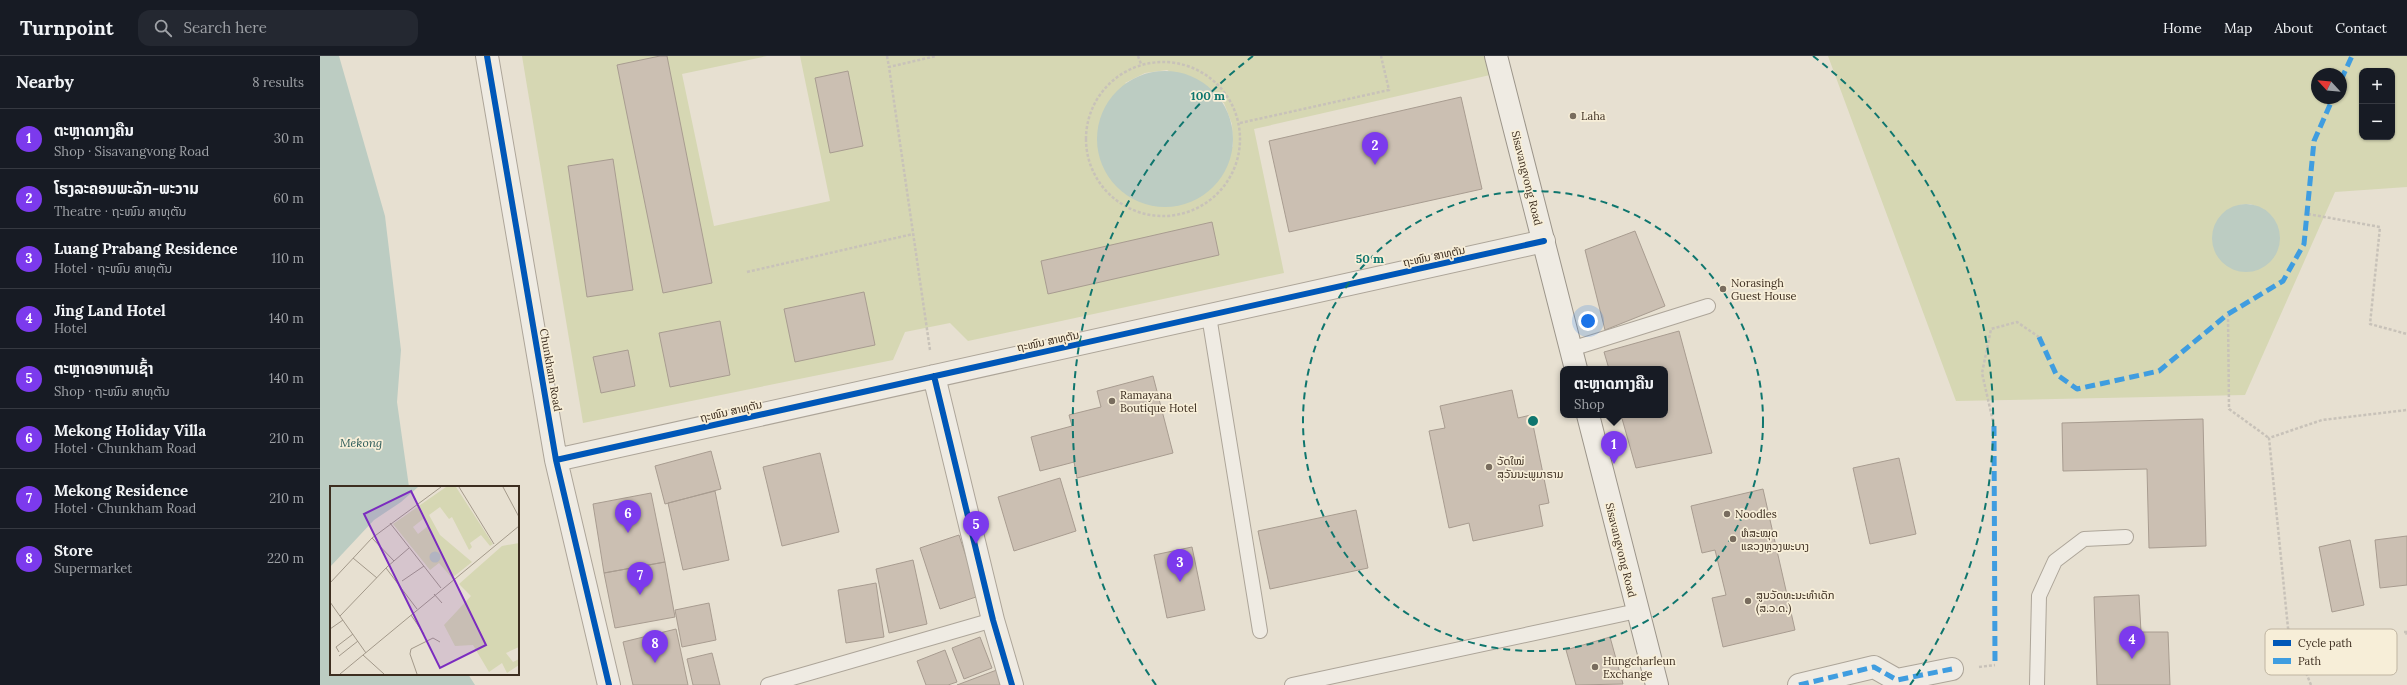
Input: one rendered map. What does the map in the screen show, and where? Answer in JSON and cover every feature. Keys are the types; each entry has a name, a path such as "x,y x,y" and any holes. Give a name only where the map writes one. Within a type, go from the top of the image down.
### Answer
{"street":[{"name":"Chunkham Road","path":"487,56 556,460 609,685"},
{"name":"Sisavangvong Road","path":"1496,56 1574,359"},
{"name":"ຖະໜົນ ສາທຸຕັນ","path":"556,460 1544,241"},
{"path":"934,376 993,620 1012,685"},
{"name":"Sisavangvong Road","path":"1589,418 1657,685"},
{"path":"1799,685 1874,667 1897,680 1952,669"}],"lane":[{"path":"1574,359 1708,306"},
{"path":"1209,316 1260,631"},
{"path":"2037,685 2039,596 2055,561 2084,539 2126,537"},
{"path":"1292,685 1637,611"},
{"path":"768,685 993,620"}],"path":[{"path":"887,56 934,376"},
{"path":"889,67 936,56"},
{"path":"1138,56 1141,64"},
{"path":"1240,123 1389,90 1381,56"},
{"path":"1167,61 1192,66 1214,79 1230,99 1240,123 1241,148 1233,173 1218,194 1197,209 1173,217 1147,216 1123,206 1104,190 1097,179 1091,168 1085,143 1089,117 1100,94 1118,76 1141,64 1167,61"},
{"path":"2308,214 2380,227 2370,324 2407,334"},
{"path":"747,272 914,234"},
{"path":"2228,314 2229,409 2269,438 2288,629"},
{"path":"1994,426 1982,373 1991,329 2017,322 2039,337"},
{"path":"2269,438 2322,420 2407,410"},
{"path":"2307,675 2311,685"}],"green space":[{"path":"522,56 767,56 682,74 714,226 830,201 800,56 1486,56 1490,75 1254,129 1284,273 968,341 950,323 905,332 893,360 583,423","holes":["1167,70 1224,103 1232,124 1233,147 1125,83 1145,73"]},
{"path":"1828,56 2407,56 2407,187 2335,192 2245,395 1956,401","holes":["2250,204 2260,208 2264,212 2271,221 2278,235 2278,247 2273,258 2261,268 2238,205"]}],"water":[{"name":"Mekong","path":"320,56 339,56 385,216 401,350 397,402 409,486 330,486 330,675 469,675 475,685 320,685"},
{"path":"1172,71 1185,73 1203,82 1218,96 1231,119 1233,139 1231,159 1222,177 1208,192 1185,205 1158,207 1145,205 1127,196 1112,182 1099,159 1097,132 1099,119 1108,101 1122,86 1145,73"},
{"path":"2246,204 2259,207 2270,214 2277,225 2280,238 2277,251 2270,262 2259,269 2246,272 2233,269 2222,262 2215,251 2212,238 2215,225 2222,214 2233,207"}],"building":[{"path":"660,56 667,56 712,283 663,293 617,65"},
{"path":"848,71 863,146 830,153 815,78"},
{"path":"1461,97 1482,189 1289,232 1269,141"},
{"path":"613,159 633,290 587,297 568,166"},
{"path":"1212,222 1219,255 1048,294 1041,261"},
{"path":"1635,231 1665,306 1605,330 1585,250"},
{"path":"864,292 875,345 795,362 784,309"},
{"path":"720,321 730,375 670,387 659,333"},
{"path":"1679,331 1712,453 1636,468 1622,418 1668,418 1668,366 1608,366 1604,352"},
{"path":"628,350 635,386 601,393 593,357"},
{"path":"1153,376 1173,453 1077,478 1074,462 1040,471 1031,437 1072,426 1069,415 1101,407 1097,391"},
{"name":"ວັດໃໝ່ ສຸວັນນະພູມາຣາມ","path":"1512,390 1518,418 1531,415 1549,503 1539,505 1543,526 1473,541 1469,523 1449,528 1429,431 1445,428 1440,406"},
{"path":"2203,419 2206,546 2149,548 2147,469 2063,471 2062,423"},
{"path":"711,451 721,489 665,504 655,466"},
{"path":"820,453 839,532 782,546 763,467"},
{"path":"1899,458 1916,534 1870,544 1853,468"},
{"path":"1060,478 1076,531 1014,551 998,497"},
{"path":"1763,489 1795,630 1723,647 1712,598 1726,595 1715,550 1702,553 1691,506"},
{"path":"715,491 729,560 683,570 668,503"},
{"path":"651,493 665,562 604,573 593,504"},
{"path":"1356,510 1368,568 1270,589 1258,531"},
{"path":"959,535 979,596 940,609 920,548"},
{"path":"2407,536 2407,585 2380,588 2375,540"},
{"path":"2350,540 2364,605 2332,612 2319,547"},
{"path":"1192,547 1205,610 1167,618 1154,555"},
{"path":"913,560 927,624 889,633 876,569"},
{"path":"665,562 675,617 615,628 604,573"},
{"path":"876,583 884,637 846,643 838,590"},
{"path":"2139,595 2141,632 2168,632 2170,685 2097,685 2094,597"},
{"path":"709,603 716,640 682,647 675,610"},
{"path":"676,629 688,685 633,685 623,642"},
{"path":"980,637 992,668 964,679 952,648"},
{"name":"Hungcharleun Exchange","path":"1610,637 1623,684 1576,685 1566,650"},
{"path":"945,650 957,682 948,685 926,685 917,661"},
{"path":"712,653 720,685 693,685 687,659"},
{"path":"1002,668 1008,685 957,685"}],"marked path":[{"path":"2346,68 2352,56"},
{"path":"2039,337 2056,374 2077,389 2159,371 2228,314 2283,281 2304,244 2314,141 2330,104"},
{"path":"1994,426 1995,665"},
{"path":"1799,685 1874,667 1897,680 1952,669"}],"cycle path":[{"path":"487,56 556,460 609,685"},
{"path":"556,460 1544,241"},
{"path":"934,376 993,620 1012,685"}],"place":[{"name":"Laha","path":"1573,116"},
{"name":"ໂຮງລະຄອນພະລັກ-ພະวาม","path":"1375,165"},
{"name":"Norasingh Guest House","path":"1723,289"},
{"name":"Ramayana Boutique Hotel","path":"1112,401"},
{"name":"ຕະຫຼາດກາງຄືນ","path":"1614,464"},
{"name":"ວັດໃໝ່ ສຸວັນນະພູມາຣາມ","path":"1489,467"},
{"name":"Noodles","path":"1727,514"},
{"name":"Mekong Holiday Villa","path":"628,533"},
{"name":"ຫໍສະໝຸດ ແຂວງຫຼວງພະບາງ","path":"1733,539"},
{"name":"ຕະຫຼາດອາຫານເຊົ້າ","path":"976,544"},
{"name":"Luang Prabang Residence","path":"1180,582"},
{"name":"Mekong Residence","path":"640,595"},
{"name":"ສູນວັດທະນະທຳເດັກ (ສ.ວ.ດ.)","path":"1748,601"},
{"name":"Jing Land Hotel","path":"2132,659"},
{"name":"Store","path":"655,663"},
{"name":"Hungcharleun Exchange","path":"1595,667"}]}
